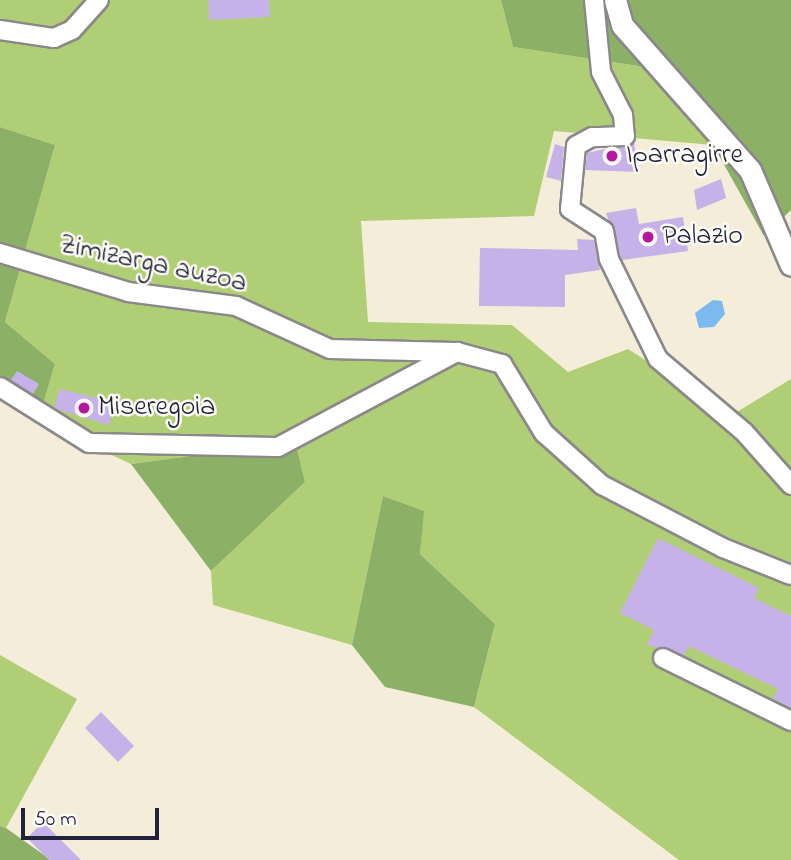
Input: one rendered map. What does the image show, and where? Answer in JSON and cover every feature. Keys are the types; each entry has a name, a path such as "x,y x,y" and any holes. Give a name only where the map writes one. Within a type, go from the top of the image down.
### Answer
{"street":[{"path":"0,30 54,38 72,30 99,0"},
{"path":"594,0 601,72 623,115 625,136 592,137 576,146 570,209 604,232 609,259 658,359 744,432 791,485"},
{"path":"615,0 622,25 750,170 791,265"},
{"name":"Zimizarga auzoa","path":"0,253 128,292 236,306 330,349 457,352 502,364 544,433 602,485 723,548 791,575"},
{"path":"0,387 89,443 278,447 457,352"},
{"path":"663,659 791,721"}],"green space":[{"path":"0,0 501,0 513,47 658,69 713,145 554,131 534,216 361,221 368,322 512,325 568,372 628,349 732,415 791,379 791,860 679,860 474,707 495,624 420,554 423,511 383,496 352,645 213,605 211,571 305,482 294,442 131,464 38,421 55,364 5,322 55,145 0,127"},
{"path":"501,0 791,0 791,210 764,236 713,145 658,69 513,47"},
{"path":"0,127 55,145 5,322 55,364 38,421 0,390"},
{"path":"295,442 305,482 211,571 131,464"},
{"path":"383,496 424,511 420,554 495,624 474,707 385,687 352,645"},
{"path":"0,655 77,699 6,828 0,826"},
{"path":"0,826 6,828 51,860 0,860"}],"water":[{"path":"713,300 722,301 725,314 714,327 699,328 695,313"}],"building":[{"path":"208,0 269,0 270,17 209,20"},
{"name":"Iparragirre","path":"634,142 638,172 585,170 587,153"},
{"path":"555,144 564,147 561,181 546,177"},
{"path":"721,179 726,198 697,210 694,190"},
{"name":"Palazio","path":"636,208 639,224 683,217 688,251 622,260 606,213"},
{"path":"577,239 594,240 600,270 565,275 565,307 479,306 480,248 578,250"},
{"path":"17,371 39,384 33,394 11,380"},
{"name":"Miseregoia","path":"60,389 109,401 114,405 109,425 54,408"},
{"path":"658,538 759,588 754,598 791,616 791,708 773,699 778,689 689,646 684,655 647,645 654,630 620,613"},
{"path":"101,712 134,746 118,762 85,728"},
{"path":"43,822 81,860 49,860 27,838"}],"place":[{"name":"Iparragirre","path":"612,156"},
{"name":"Palazio","path":"648,237"},
{"name":"Miseregoia","path":"84,408"}]}
